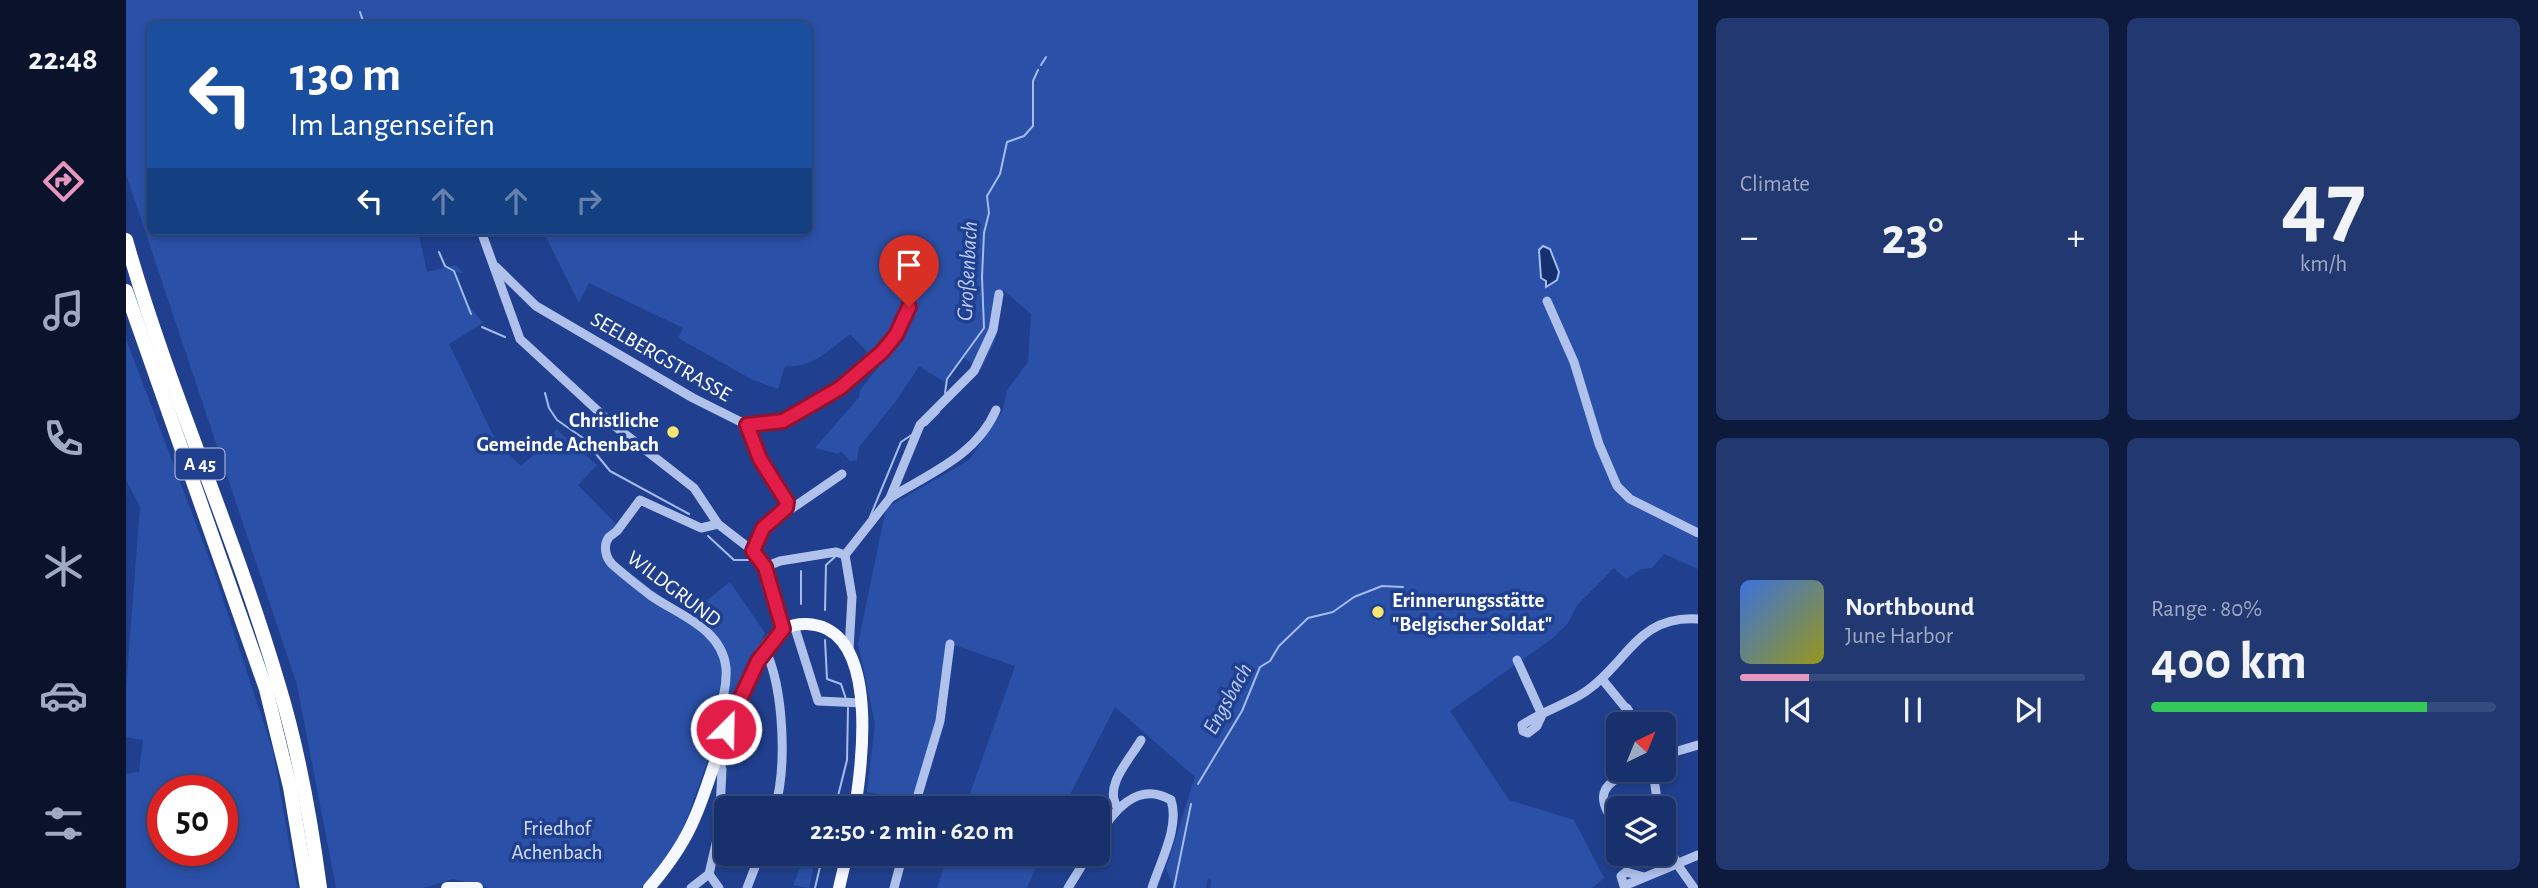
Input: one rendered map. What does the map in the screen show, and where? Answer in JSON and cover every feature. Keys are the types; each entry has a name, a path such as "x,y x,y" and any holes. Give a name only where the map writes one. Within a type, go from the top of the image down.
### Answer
{"highway":[{"name":"A 45","path":"126,240 147,315 279,686 304,790 320,888"},
{"name":"A 45","path":"126,291 266,690 290,787 307,888"}],"main road":[{"path":"649,888 682,844 696,815 714,758 740,696 765,649 789,627 823,627 841,639 849,650 862,703 864,728 856,796"},
{"path":"839,888 844,866"},
{"path":"447,888 477,888"}],"street":[{"path":"482,235 520,340 611,423 694,488 718,524 753,551 765,567 818,701 862,703"},
{"name":"SEELBERGSTRASSE","path":"493,264 536,306 693,398 747,425 783,421 840,388 882,352 896,335 909,307"},
{"path":"849,650 852,597 845,555 890,498 920,425 956,391 982,358 993,330 999,293"},
{"path":"1547,301 1586,393 1611,476 1623,493 1698,533"},
{"path":"890,498 948,465 971,447 996,410"},
{"path":"747,425 760,459 786,495 786,508"},
{"path":"753,551 763,528 786,508 791,509 842,474"},
{"name":"WILDGRUND","path":"714,758 709,748 725,679 719,646 702,628 607,560 606,549 609,537 617,531 640,500 701,528 718,524"},
{"path":"765,567 836,552 845,555"},
{"path":"1517,660 1542,715 1602,679 1629,648 1657,625 1681,618 1698,619"},
{"path":"918,796 940,721 950,644"},
{"path":"765,649 772,665 781,738 782,772 777,796"},
{"path":"1602,679 1613,693 1620,697 1629,712"},
{"path":"1118,808 1113,801 1113,789 1141,740"},
{"path":"1676,751 1698,745"},
{"path":"691,888 709,874 719,831 722,769 714,758"},
{"path":"1606,803 1603,791 1608,782"},
{"path":"1110,816 1118,808 1148,793 1160,793 1171,800 1174,811 1172,824 1152,888"},
{"path":"1622,887 1698,855"},
{"path":"1677,864 1694,888"},
{"path":"747,888 755,866"},
{"path":"894,888 900,866"},
{"path":"1068,888 1082,866"},
{"path":"709,874 719,888"}],"green space":[{"name":"Friedhof Achenbach","path":"126,0 1698,0 1698,569 1664,554 1652,568 1641,569 1626,579 1614,568 1577,605 1568,623 1553,638 1450,711 1509,800 1574,820 1604,878 1592,888 1210,888 1211,880 1208,879 1206,888 1174,888 1166,868 1195,777 1115,707 1069,796 969,796 1015,666 954,645 940,728 917,796 888,796 867,792 875,724 858,644 886,508 969,460 1003,410 1007,390 1028,362 1031,314 1003,290 995,341 981,370 964,358 944,382 919,366 896,401 859,447 857,460 850,461 841,451 838,454 815,448 859,397 860,390 880,365 850,334 812,361 785,366 778,389 753,380 678,338 683,328 589,283 579,303 545,235 812,235 812,21 147,21 147,235 419,235 427,272 456,265 463,273 455,272 467,304 483,323 449,344 497,443 521,466 549,441 556,429 597,465 578,485 623,531 610,543 612,559 687,616 730,582 765,633 727,705 677,847 642,888 490,888 453,879 423,888 336,888 297,685 126,174"},
{"path":"126,339 213,569 273,751 297,888 126,888 126,774 139,772 143,740 126,737 126,689 140,507 126,480"},
{"path":"801,866 814,866 809,888 793,885"},
{"path":"945,866 1037,866 1027,888 937,888"}],"shaded area":[{"path":"1543,246 1550,249 1559,272 1557,280 1546,287 1546,281 1541,278 1539,250"}],"waterway":[{"path":"360,12 363,21"},
{"name":"Großenbach","path":"1041,65 1046,57"},
{"name":"Großenbach","path":"945,393 947,379 984,328 982,277 984,233 989,213 987,196 1000,174 1007,142 1024,136 1033,126 1033,81 1038,70"},
{"path":"439,252 445,266 454,271 471,314"},
{"path":"482,327 505,337"},
{"path":"545,393 549,408 557,420 583,438 610,471 689,514"},
{"name":"Großenbach","path":"926,425 939,412"},
{"name":"Großenbach","path":"870,517 901,442 913,434"},
{"path":"708,536 734,560 749,560"},
{"name":"Großenbach","path":"825,610 826,565 837,555"},
{"path":"801,571 801,604"},
{"name":"Engsbach","path":"1198,784 1242,711 1260,667 1270,661 1279,646 1308,618 1333,612 1354,597 1382,586 1403,587"},
{"path":"825,640 827,679 841,684 846,699"},
{"path":"838,796 847,760 848,708"},
{"path":"1174,888 1191,804"},
{"path":"815,888 820,866"}],"place":[{"name":"Christliche Gemeinde Achenbach","path":"673,432"},
{"name":"Erinnerungsstätte \"Belgischer Soldat\"","path":"1378,612"}],"route":[{"path":"726,729 758,661 783,629 765,567 753,551 763,528 786,508 786,495 760,459 747,425 783,421 840,388 882,352 896,335 909,307"}]}
